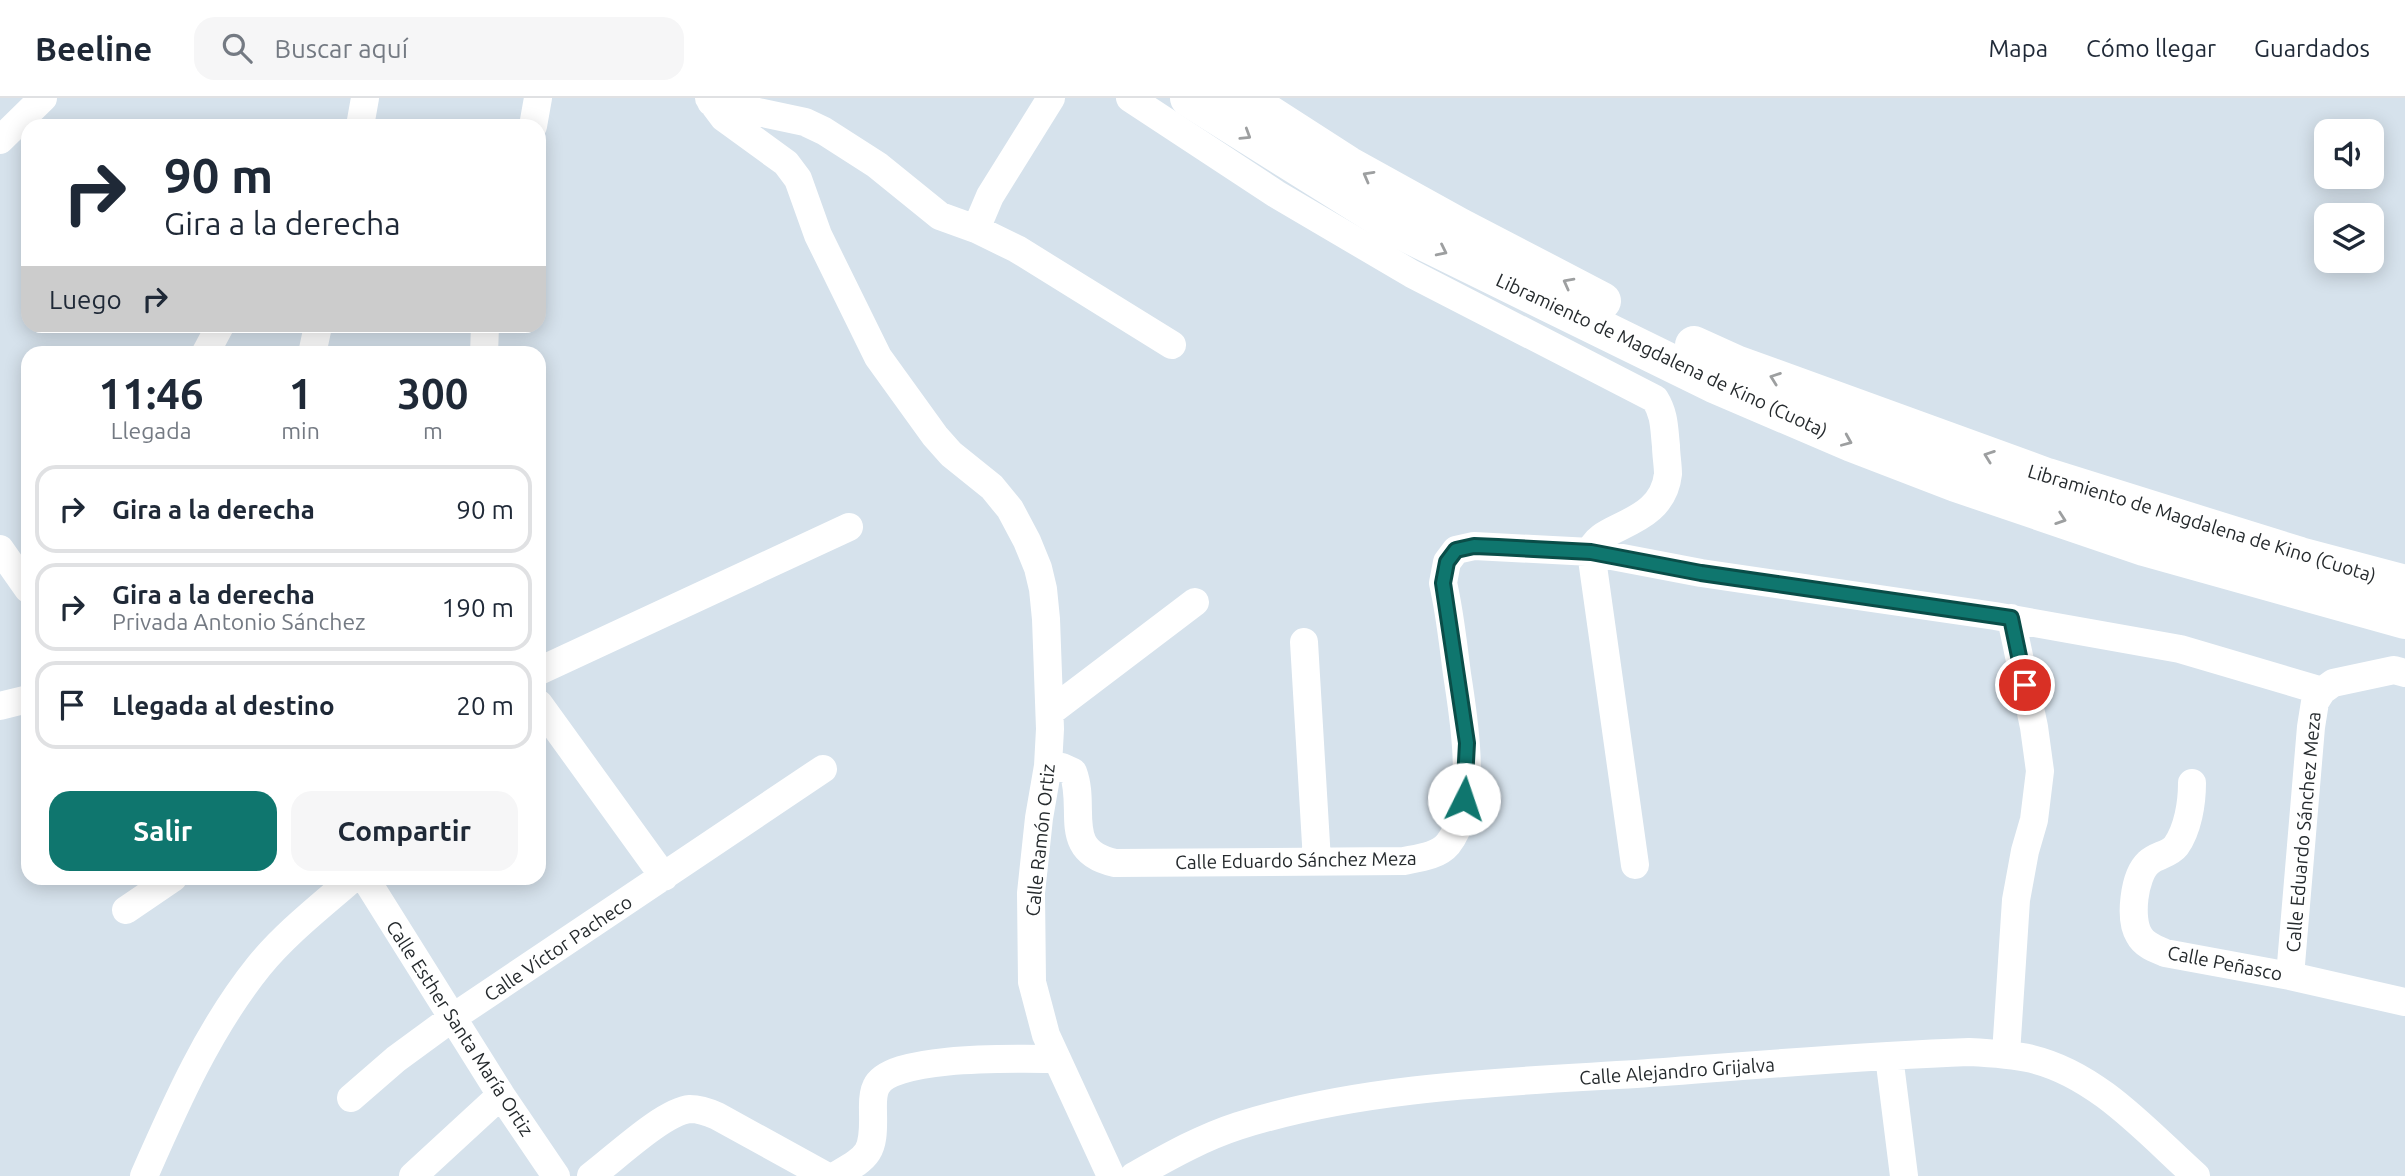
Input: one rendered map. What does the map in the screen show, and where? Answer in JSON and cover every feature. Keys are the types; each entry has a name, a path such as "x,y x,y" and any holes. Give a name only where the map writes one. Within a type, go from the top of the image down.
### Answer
{"highway":[{"name":"Libramiento de Magdalena de Kino (Cuota)","path":"1189,98 1398,229 1714,384 1852,443 1956,483 2144,547 2405,620"},
{"name":"Libramiento de Magdalena de Kino (Cuota)","path":"1244,98 1348,165 1460,227 1622,312 1736,365 2048,477 2300,556 2405,584"}],"street":[{"path":"22,119 43,98"},
{"path":"361,119 365,98"},
{"path":"534,119 538,98"},
{"path":"976,229 990,196 1051,98"},
{"path":"1130,98 1276,194 1412,275 1655,399 1663,412 1668,475 1663,489 1651,509 1641,518 1601,537 1592,545 1591,552 1635,865"},
{"path":"710,100 805,122 824,131 877,165 940,216 976,229 1017,249 1172,345"},
{"name":"Calle Ramón Ortiz","path":"710,100 734,127 786,163 798,179 818,235 878,357 935,436 951,454 992,486 1010,509 1038,568 1044,589 1049,655 1049,712 1048,766 1031,893 1032,982 1045,1035 1111,1176"},
{"path":"0,140 21,119"},
{"path":"546,668 849,527"},
{"name":"Calle Eduardo Sánchez Meza","path":"1048,766 1062,767 1073,772 1077,782 1079,835 1084,847 1103,860 1115,863 1404,861 1429,856 1447,846 1455,831 1464,799 1467,743 1443,583 1447,562 1456,550 1474,546 1591,552"},
{"path":"0,549 21,579"},
{"path":"1591,552 1701,573 2011,618 2180,649 2322,691 2333,683 2394,670 2405,673"},
{"path":"1049,712 1195,602"},
{"path":"2006,1054 2016,900 2034,820 2040,771 2034,727 2011,618"},
{"path":"1304,642 1317,862"},
{"name":"Calle Eduardo Sánchez Meza","path":"2290,976 2311,727 2315,702 2322,691"},
{"path":"0,706 21,701"},
{"path":"546,714 664,877"},
{"name":"Calle Víctor Pacheco","path":"351,1098 396,1059 452,1018 824,769"},
{"name":"Calle Peñasco","path":"2192,783 2187,822 2176,846 2148,863 2138,882 2132,918 2139,936 2151,947 2165,953 2290,976 2405,1002"},
{"path":"126,910 163,885"},
{"path":"144,1176 179,1096 240,991 285,938 345,885"},
{"name":"Calle Esther Santa María Ortiz","path":"369,885 501,1095 556,1176"},
{"name":"Calle Alejandro Grijalva","path":"1134,1176 1196,1142 1239,1126 1319,1107 1394,1094 1492,1083 1969,1052 2034,1059 2069,1072 2100,1091 2196,1176"},
{"path":"1889,1056 1904,1176"},
{"path":"835,1176 863,1159 870,1150 876,1086 883,1077 896,1070 922,1064 967,1060 1057,1059"},
{"path":"413,1176 501,1095"},
{"path":"592,1176 660,1122 674,1113 689,1109 703,1110 717,1116 825,1176"}],"route":[{"path":"1464,799 1467,743 1443,583 1447,562 1456,550 1474,546 1591,552 1701,573 2011,618 2025,685"}]}
